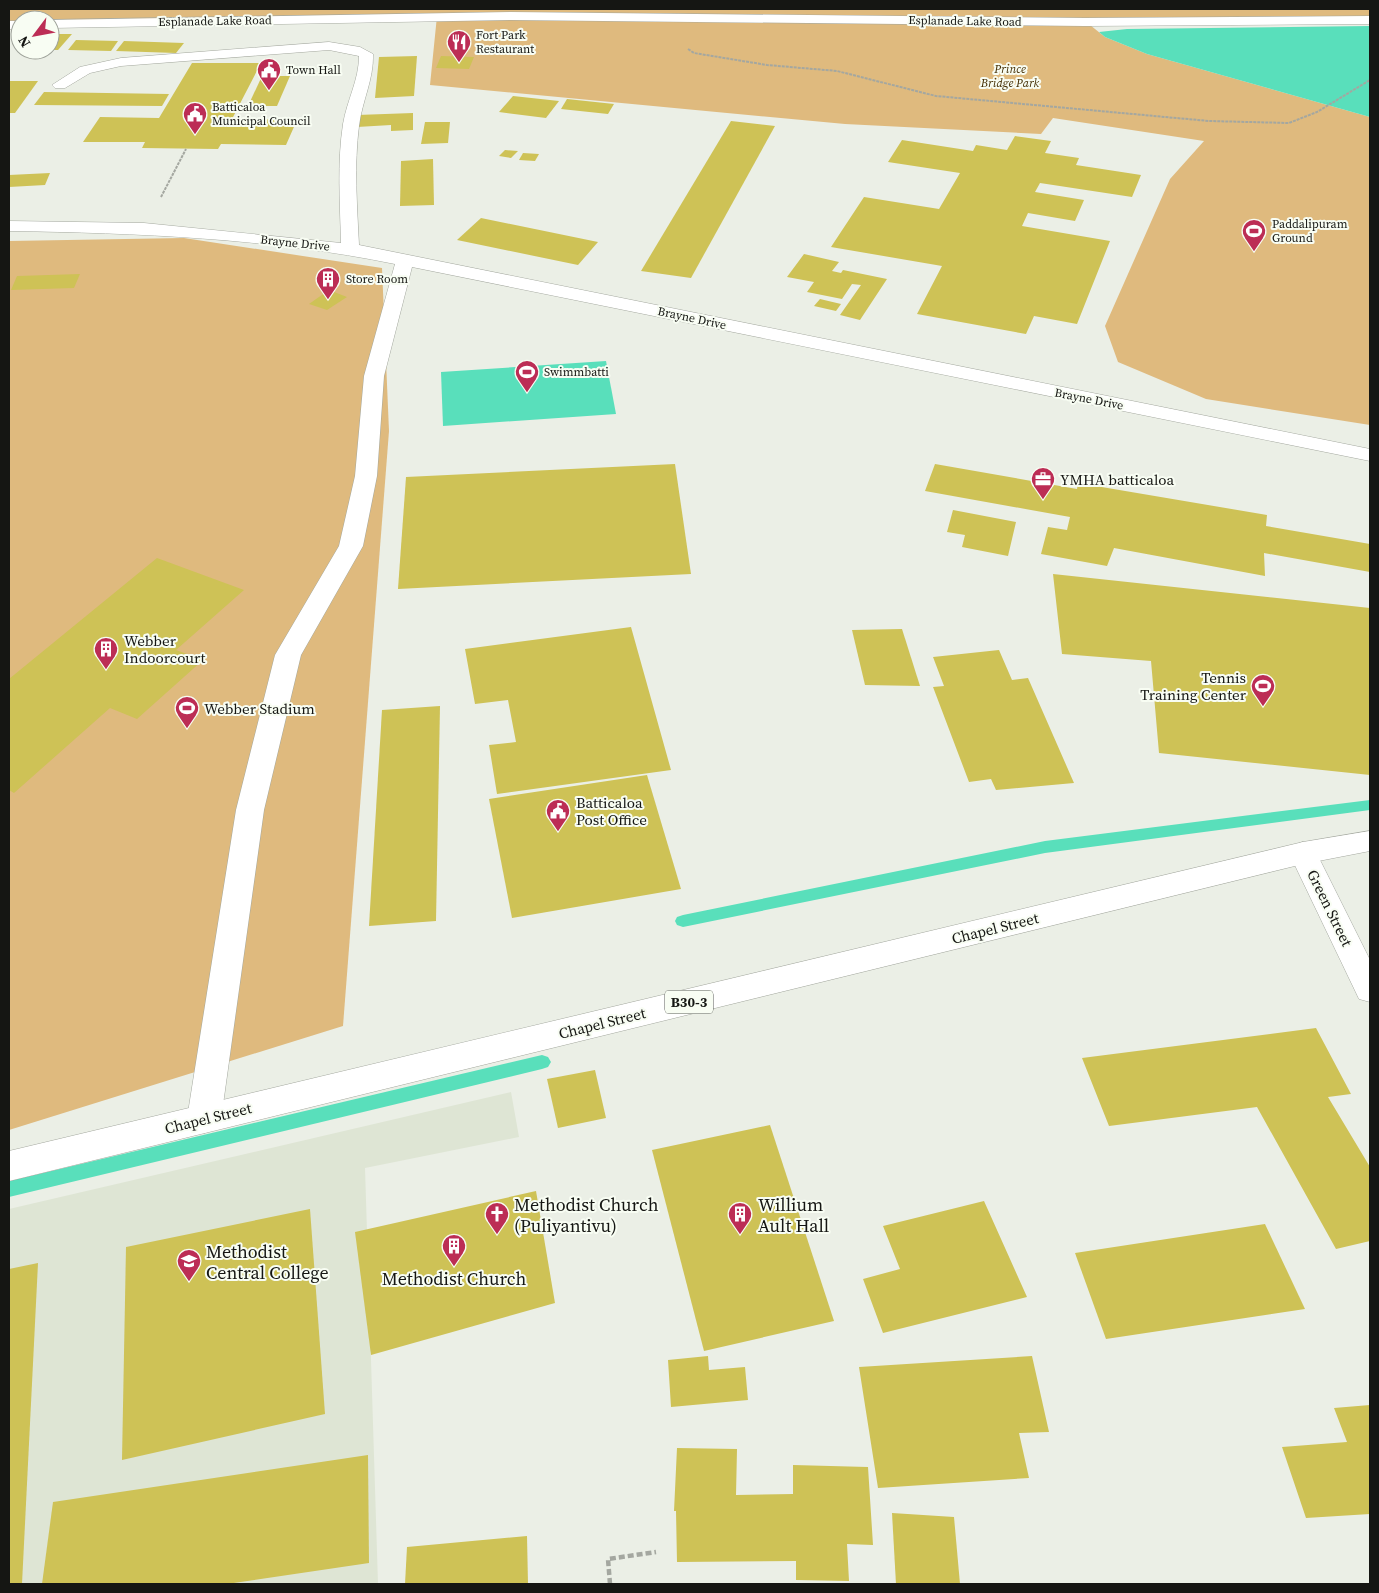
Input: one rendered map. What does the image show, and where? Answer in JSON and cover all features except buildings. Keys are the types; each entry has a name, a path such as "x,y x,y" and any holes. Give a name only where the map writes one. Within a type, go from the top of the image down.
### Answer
{"street":[{"path":"340,19 365,9"},
{"name":"Esplanade Lake Road","path":"60,24 511,16 1085,22 1370,20"},
{"path":"60,85 85,70 121,62 329,46 355,50 366,54 367,72 351,123 347,163 350,249"},
{"name":"Brayne Drive","path":"9,226 144,228 350,249 1370,455"},
{"path":"204,1119 250,810 288,655 351,546 366,476 374,376 405,260"},
{"name":"Chapel Street","path":"9,1166 1303,853 1370,841"},
{"name":"Green Street","path":"1303,853 1370,990"}],"path":[{"path":"687,49 694,53 767,65 837,71 936,96 1209,121 1289,123 1318,112 1370,80"},
{"path":"144,228 186,149"},
{"path":"610,1584 608,1559 656,1552"}],"shaded area":[{"path":"1370,26 1370,117 1147,54 1105,37 1099,32 1127,29"},
{"name":"Swimmbatti","path":"606,361 616,414 443,426 441,372"},
{"name":"Methodist Central College","path":"511,1092 519,1137 365,1168 378,1584 9,1584 9,1209"}],"green space":[{"name":"Prince Bridge Park","path":"9,9 1370,9 1370,19 1085,21 1105,37 1147,54 1370,117 1370,425 1206,399 1118,362 1105,326 1170,179 1204,141 1053,118 1041,134 845,124 430,85 437,16 60,20 60,10 10,10 9,21"},
{"name":"Webber Stadium","path":"184,238 382,268 389,431 343,1026 9,1130 9,241"}],"waterway":[{"path":"683,921 1045,847 1370,805"},
{"path":"9,1189 542,1062"}],"place":[{"name":"Fort Park Restaurant","path":"459,63"},
{"name":"Town Hall","path":"269,91"},
{"name":"Batticaloa Municipal Council","path":"195,135"},
{"name":"Paddalipuram Ground","path":"1254,252"},
{"name":"Store Room","path":"328,300"},
{"name":"Swimmbatti","path":"527,393"},
{"name":"YMHA batticaloa","path":"1043,500"},
{"name":"Webber Indoorcourt","path":"106,670"},
{"name":"Tennis Training Center","path":"1263,707"},
{"name":"Webber Stadium","path":"187,729"},
{"name":"Batticaloa Post Office","path":"558,832"},
{"name":"Methodist Church (Puliyantivu)","path":"497,1235"},
{"name":"Willium Ault Hall","path":"740,1235"},
{"name":"Methodist Church","path":"454,1267"},
{"name":"Methodist Central College","path":"189,1282"}]}
